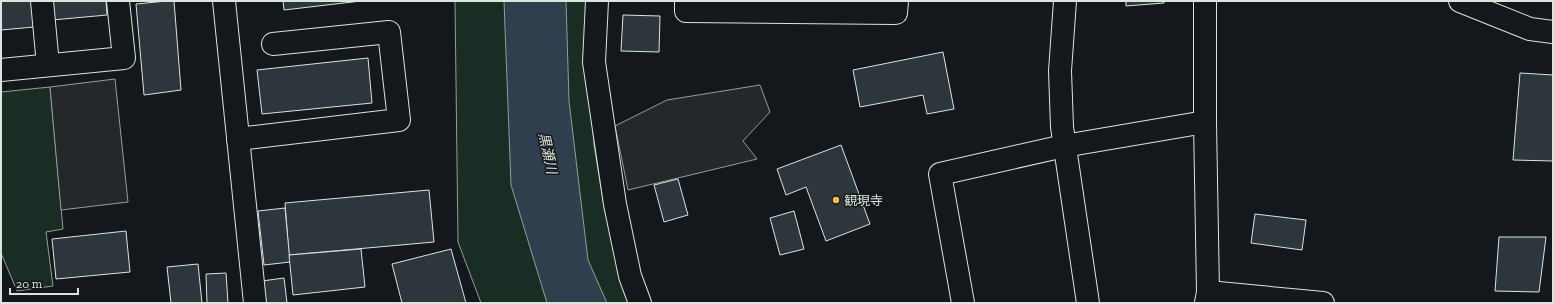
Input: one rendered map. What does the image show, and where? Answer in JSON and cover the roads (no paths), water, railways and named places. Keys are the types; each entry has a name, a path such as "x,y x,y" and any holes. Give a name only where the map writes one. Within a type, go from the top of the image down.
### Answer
{"street":[{"path":"42,1 48,66"},
{"path":"1,70 124,58 118,1"},
{"path":"224,1 255,303"},
{"path":"597,1 594,62 615,204 630,276 640,303"},
{"path":"686,1 686,11 896,13 897,1"},
{"path":"1065,1 1060,71 1062,127 1088,303"},
{"path":"1205,1 1207,297 1323,303"},
{"path":"1460,1 1530,29 1553,32"},
{"path":"238,139 399,120 389,32 273,44"},
{"path":"963,303 940,174 1064,146 1205,122"}],"water":[{"name":"黒瀬川","path":"504,1 566,1 569,101 588,260 607,303 547,303 511,185"}],"place":[{"name":"観現寺","path":"836,200"}]}
